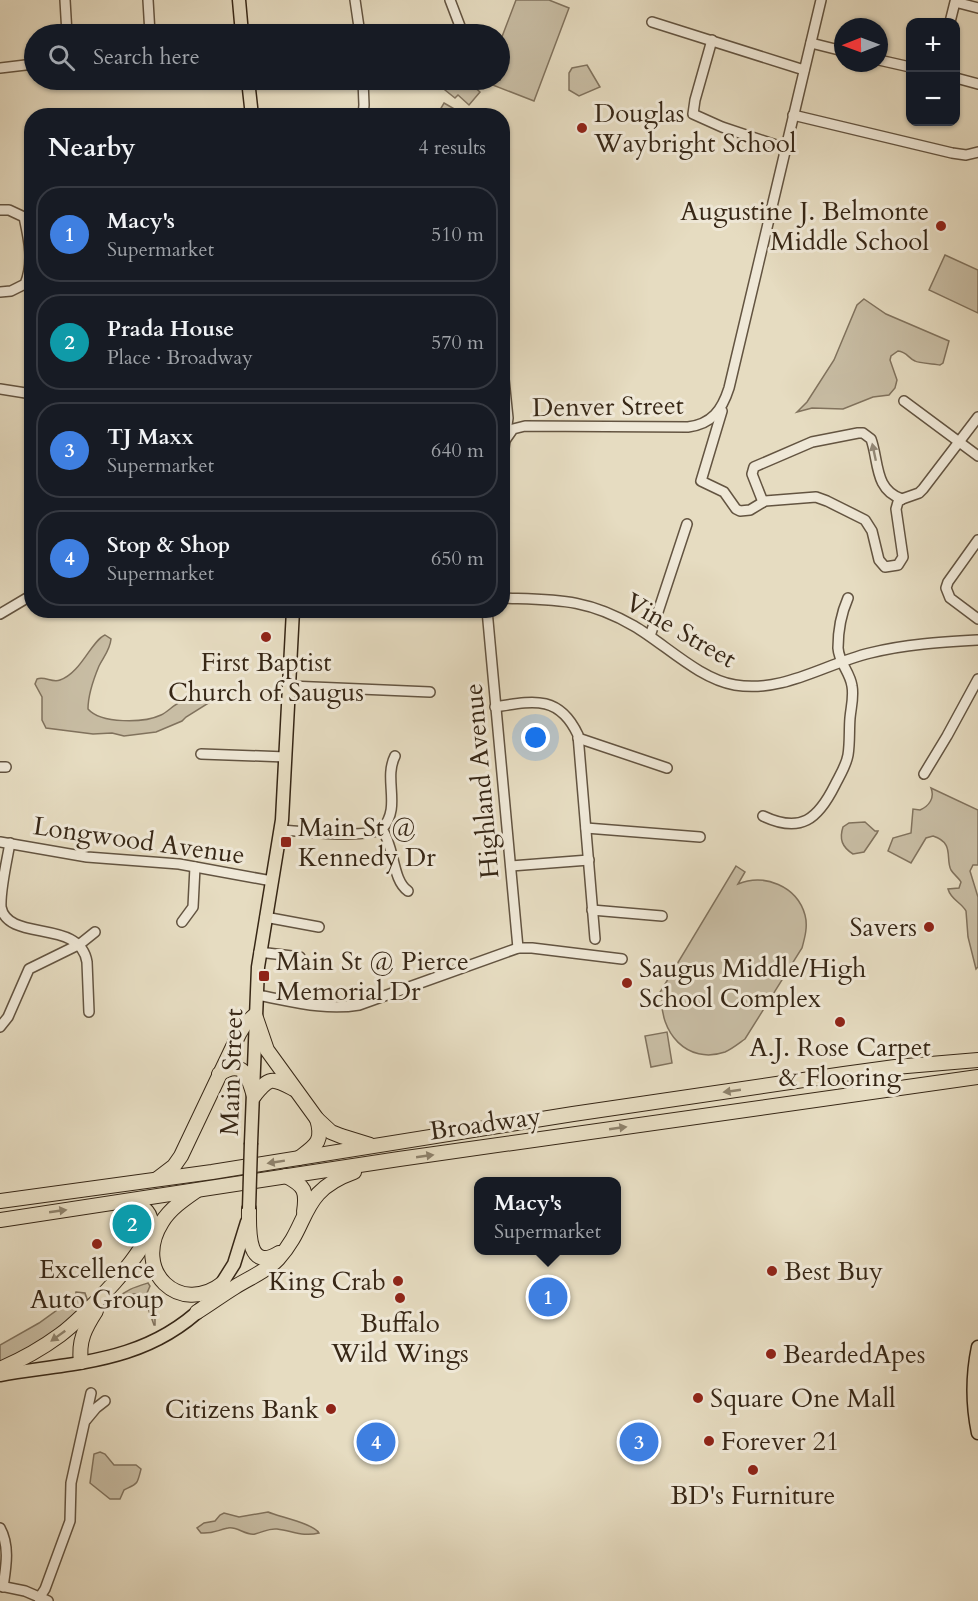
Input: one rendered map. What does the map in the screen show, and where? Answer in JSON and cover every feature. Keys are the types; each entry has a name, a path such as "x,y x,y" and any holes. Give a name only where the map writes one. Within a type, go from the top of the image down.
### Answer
{"highway":[{"path":"155,1180 174,1166 187,1145 239,1034 245,1024 255,1015 267,1050 317,1119 332,1132 375,1147"},
{"name":"Broadway","path":"0,1202 200,1174 573,1114 844,1074 978,1060"},
{"path":"219,1074 231,1068 243,1071 249,1077 254,1096"},
{"name":"Broadway","path":"0,1220 384,1161 978,1077"},
{"path":"254,1096 266,1083 273,1081 280,1081 295,1089"},
{"path":"298,1159 318,1142 320,1130 317,1119"},
{"path":"187,1145 187,1163 200,1174"},
{"path":"197,1312 273,1263 293,1238 315,1197 329,1183 384,1161"},
{"path":"286,1176 303,1189 306,1197 304,1214"},
{"path":"198,1189 174,1207 160,1225 152,1247 153,1268 165,1284 184,1293 205,1292 223,1283"},
{"path":"81,1362 80,1348 83,1333 150,1230 151,1219 147,1211 138,1204 127,1201"},
{"path":"249,1209 250,1242 254,1252 268,1258 284,1250"},
{"path":"0,1369 25,1357 61,1334 112,1287"}],"main road":[{"path":"239,0 241,24"},
{"path":"249,90 251,108"},
{"name":"Main Street","path":"0,1375 115,1356 149,1345 176,1330 197,1312 223,1283 241,1246 249,1209 256,995 265,917 280,830 293,618"},
{"path":"978,1347 973,1379 978,1432"}],"street":[{"path":"65,0 66,24"},
{"path":"148,0 149,24"},
{"path":"355,0 359,24"},
{"path":"450,0 459,24"},
{"name":"Denver Street","path":"510,433 513,429 525,426 695,427 714,417 725,400 821,0"},
{"path":"950,18 952,1 978,8"},
{"path":"652,22 804,70"},
{"path":"712,40 693,114 722,127 785,148"},
{"path":"811,43 834,49"},
{"path":"888,62 906,67"},
{"path":"0,68 24,65"},
{"path":"960,79 978,84"},
{"path":"363,90 364,108"},
{"path":"793,115 952,153 966,155 978,152"},
{"path":"0,210 9,210 24,217"},
{"path":"0,292 11,291 24,284"},
{"path":"0,389 24,393"},
{"path":"725,400 701,481 724,492 740,511 750,510 763,502 816,497 827,501 866,520 872,531 879,560 885,567 898,565 903,557 896,509 898,502 919,493 978,417"},
{"path":"904,401 978,456"},
{"path":"763,502 753,479 754,467 812,442 858,433 863,433 871,439 880,480 891,495 902,499"},
{"path":"650,636 687,524"},
{"path":"978,540 946,588 950,598 978,619"},
{"name":"Vine Street","path":"510,598 556,600 588,605 617,617 650,636 705,674 738,686 767,686 785,683 872,652 978,640"},
{"path":"763,816 779,822 808,821 822,808 845,767 853,693 848,671 841,662 838,649 842,612 848,598"},
{"path":"0,614 24,600"},
{"name":"Highland Avenue","path":"488,618 518,948"},
{"path":"924,774 948,736 978,679"},
{"path":"290,686 430,692"},
{"path":"495,707 530,701 548,705 564,713 575,728 578,738 589,860 594,939"},
{"path":"578,738 668,768"},
{"path":"201,754 286,757"},
{"path":"280,830 360,833 382,829 392,810 390,769 395,756"},
{"path":"586,828 700,837"},
{"path":"382,829 391,844 397,875 402,886 408,891"},
{"name":"Longwood Avenue","path":"0,842 87,857 153,861 195,867 272,881"},
{"path":"10,843 1,895 1,909 4,915 16,924 56,934 80,944 87,962 88,1012"},
{"path":"511,866 589,860"},
{"path":"182,922 193,908 195,867"},
{"path":"592,910 662,916"},
{"path":"265,917 319,927"},
{"path":"0,1027 8,1017 29,969 80,944 95,932"},
{"path":"256,995 314,1006 344,1008 359,1005 518,948 622,959"},
{"path":"260,952 300,957"},
{"path":"0,1528 6,1544 2,1586 25,1591 42,1600 69,1524 71,1483 91,1393"},
{"path":"85,1422 105,1401"}],"shaded area":[{"path":"516,0 549,0 569,8 534,101 506,90 510,90 510,24 507,24"},
{"path":"587,65 600,87 579,96 569,90 569,73 572,68"},
{"path":"445,90 478,90 480,92 469,105 458,95 455,98"},
{"path":"444,103 453,108 441,108"},
{"path":"945,255 978,270 978,313 929,290"},
{"path":"864,299 886,314 949,341 943,363 940,365 917,362 898,351 891,356 890,360 897,380 895,388 889,395 873,397 843,409 812,408 797,412 807,402 834,360 857,305"},
{"path":"105,635 111,639 95,676 88,704 88,709 94,714 112,720 144,720 161,715 181,702 193,701 206,690 212,690 217,695 215,699 182,721 156,732 124,736 46,728 42,720 42,697 35,684 37,679 57,681 67,676"},
{"path":"931,788 978,810 978,865 973,865 970,871 978,897 978,967 976,969 968,937 966,911 951,896 948,889 959,888 961,882 949,865 947,847 940,839 933,836 926,838 911,863 888,851 893,838 911,833 913,809 920,810 928,804 932,798"},
{"path":"865,822 878,831 864,852 853,854 842,842 843,827 849,823"},
{"path":"736,866 745,872 738,884 758,880 769,881 795,896 805,915 805,936 802,948 745,1039 725,1052 711,1055 699,1054 678,1042 671,1033 665,1022 662,996 659,994"},
{"path":"667,1032 672,1063 651,1067 645,1036"},
{"path":"148,1283 150,1286 147,1293 155,1317 155,1325 141,1294 133,1294 118,1303 115,1300 126,1291"},
{"path":"76,1292 85,1293 87,1299 76,1316 33,1347 0,1362 0,1345 39,1323 75,1297"},
{"path":"100,1452 105,1454 114,1465 136,1465 141,1469 136,1483 124,1490 120,1499 110,1499 90,1483 94,1454"},
{"path":"268,1512 304,1524 319,1533 303,1534 274,1529 252,1534 231,1528 201,1533 197,1528 204,1523 215,1521 224,1513 239,1517"}],"place":[{"name":"Douglas Waybright School","path":"582,128"},
{"name":"Augustine J. Belmonte Middle School","path":"941,226"},
{"name":"First Baptist Church of Saugus","path":"266,637"},
{"name":"Main St @ Kennedy Dr","path":"286,842"},
{"name":"Savers","path":"929,927"},
{"name":"Main St @ Pierce Memorial Dr","path":"264,976"},
{"name":"Saugus Middle/High School Complex","path":"627,983"},
{"name":"A.J. Rose Carpet & Flooring","path":"840,1022"},
{"name":"Prada House","path":"132,1224"},
{"name":"Excellence Auto Group","path":"97,1244"},
{"name":"Best Buy","path":"772,1271"},
{"name":"King Crab","path":"398,1281"},
{"name":"Macy's","path":"548,1297"},
{"name":"Buffalo Wild Wings","path":"400,1298"},
{"name":"BeardedApes","path":"771,1354"},
{"name":"Square One Mall","path":"698,1398"},
{"name":"Citizens Bank","path":"331,1409"},
{"name":"Forever 21","path":"709,1441"},
{"name":"Stop & Shop","path":"376,1442"},
{"name":"TJ Maxx","path":"639,1442"},
{"name":"BD's Furniture","path":"753,1470"}]}
